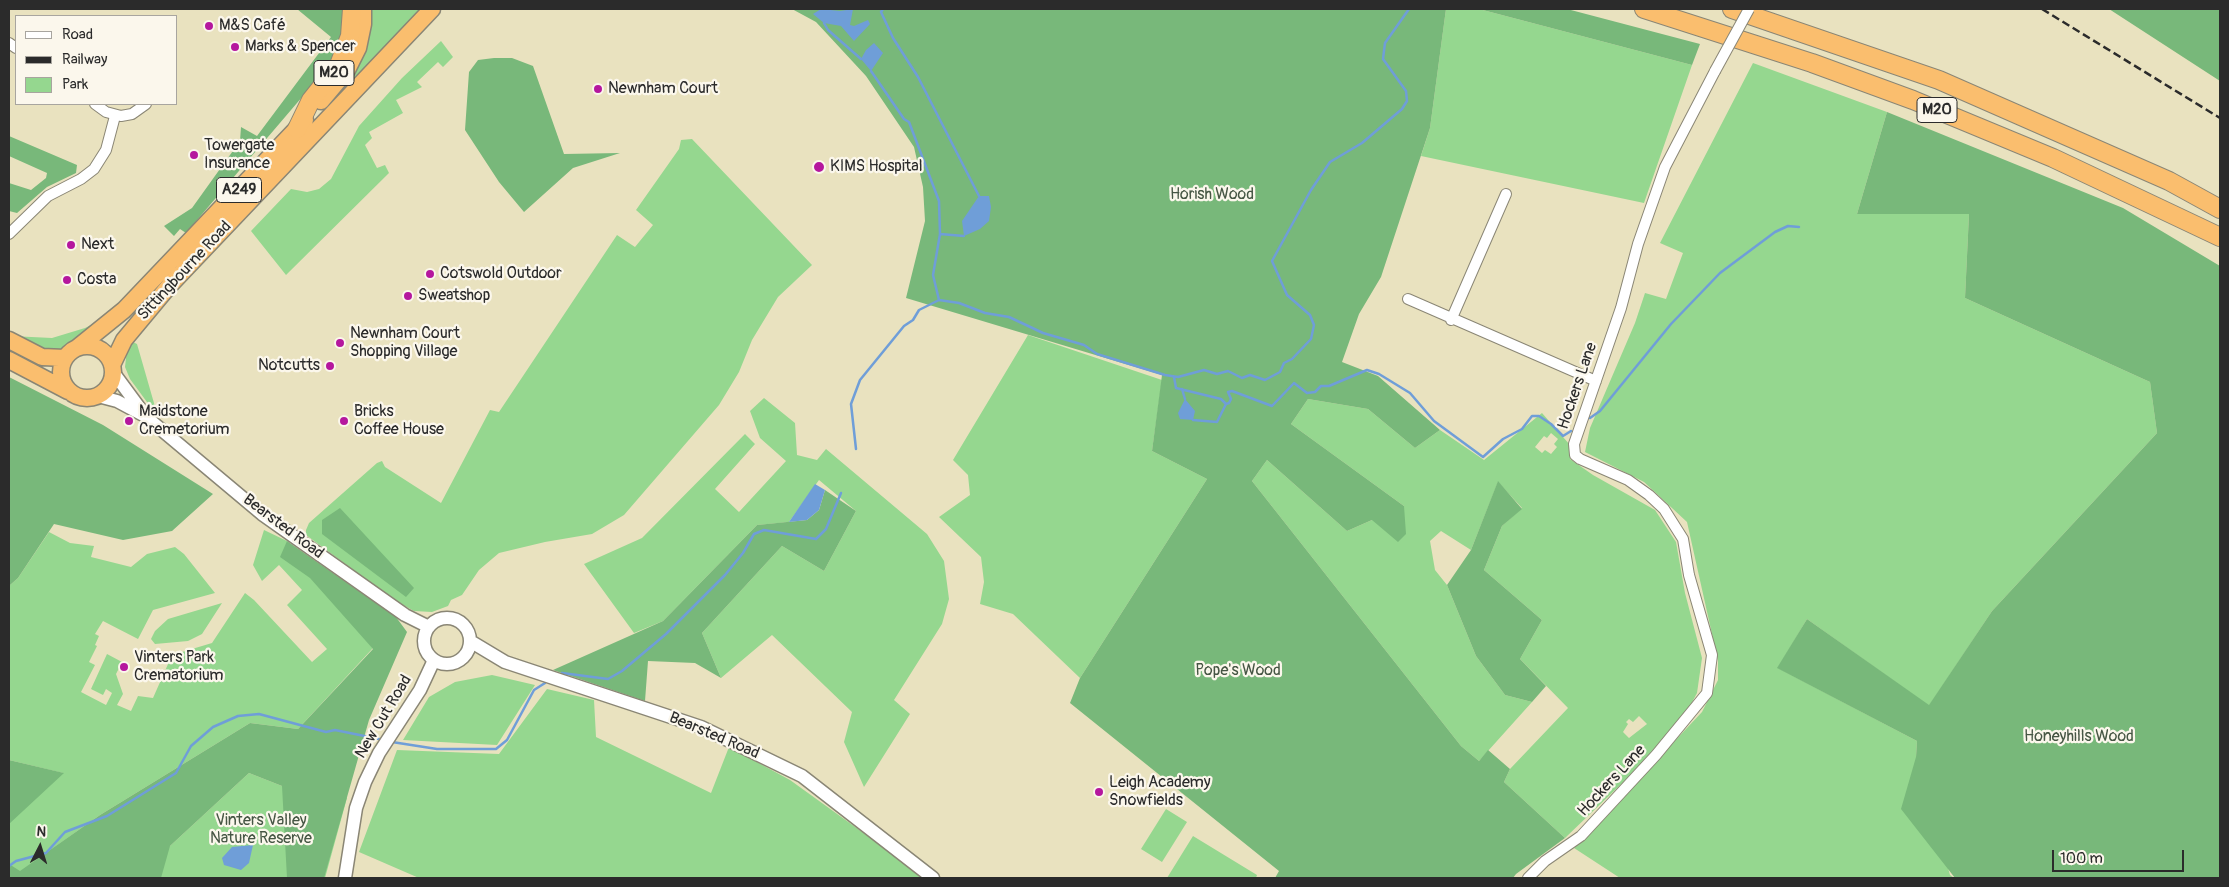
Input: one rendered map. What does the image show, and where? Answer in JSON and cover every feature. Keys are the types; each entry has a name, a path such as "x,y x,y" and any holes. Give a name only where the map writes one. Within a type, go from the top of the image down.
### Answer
{"highway":[{"name":"M20","path":"297,128 311,100 339,65 350,36 352,9"},
{"name":"Sittingbourne Road","path":"71,353 124,310 297,128 346,70 358,48 363,24 363,9"},
{"name":"Sittingbourne Road","path":"113,368 124,340 169,286 432,9"},
{"name":"M20","path":"1644,9 1812,63 1913,100 2053,158 2220,237"},
{"name":"M20","path":"1732,9 1939,80 2169,181 2220,209"},
{"path":"9,340 42,357 98,349 107,356 113,368 109,385 98,396 80,396 9,360"},
{"path":"68,391 60,374 71,353"}],"street":[{"name":"Hockers Lane","path":"1528,878 1545,861 1581,836 1656,755 1707,693 1712,655 1689,575 1683,539 1664,509 1649,495 1628,480 1593,466 1576,455 1574,444 1621,308 1638,244 1666,167 1748,9"},
{"path":"97,105 115,116 132,114 145,105"},
{"path":"9,234 48,196 82,179 94,169 106,150 115,116"},
{"path":"1451,320 1506,194"},
{"path":"1408,299 1451,320 1596,381"},
{"name":"Bearsted Road","path":"113,368 145,416"},
{"name":"Bearsted Road","path":"98,396 117,401 145,416 262,514 405,615 429,627"},
{"path":"453,619 465,627 470,641 466,654 455,663 447,664 434,660 424,644 429,627 440,620 453,619"},
{"name":"Bearsted Road","path":"470,641 505,662 701,727 802,776 933,878"},
{"name":"New Cut Road","path":"344,878 356,808 365,782 379,753 420,690 434,660"}],"green space":[{"path":"297,9 344,9 341,40 326,69 186,233 180,229 174,236 164,226 192,208 240,141 241,127 257,136 331,37"},
{"path":"372,9 422,9 333,104 330,101 362,58"},
{"name":"Horish Wood","path":"792,9 1446,9 1430,128 1381,277 1359,314 1342,362 1378,376 1440,430 1415,448 1368,409 1308,399 1291,424 1404,506 1406,534 1398,542 1372,520 1347,531 1267,460 1252,481 1461,746 1479,761 1488,750 1510,769 1504,782 1565,838 1513,878 1275,878 1279,871 1070,703 1080,678 1207,479 1152,451 1162,375 906,298 925,221 923,187 914,147 866,76 816,22"},
{"path":"1446,9 1479,9 1692,65 1644,203 1421,156 1430,128"},
{"path":"1479,9 1567,9 1700,44 1692,65"},
{"path":"2109,9 2220,9 2220,81"},
{"path":"441,41 453,57 443,67 438,62 417,82 422,87 396,100 403,113 369,132 372,138 365,145 377,168 385,165 389,173 286,275 251,231 291,189 307,192 319,189 331,179 359,126 402,78"},
{"path":"512,58 533,66 564,154 620,153 573,168 524,212 499,182 465,130 469,72 478,60"},
{"path":"1753,63 1887,112 1857,214 1969,214 1965,298 2150,382 2157,433 1992,611 1929,706 1807,619 1778,668 1917,741 1916,757 1950,875 1954,878 1620,878 1574,848 1702,712 1718,680 1718,661 1687,522 1644,482 1585,452 1590,428 1635,323 1645,293 1666,299 1683,253 1660,243"},
{"name":"Honeyhills Wood","path":"1887,112 2123,208 2220,266 2220,878 1955,878 1901,809 1916,757 1917,741 1777,668 1807,619 1929,705 1992,611 2157,433 2150,382 1965,298 1969,214 1857,214"},
{"path":"9,136 77,165 76,173 47,187 17,213 9,211 9,183 31,190 46,178 47,173 9,156"},
{"path":"692,139 812,265 778,297 752,340 739,372 719,405 624,515 592,534 545,542 499,553 479,570 462,595 451,600 448,606 432,612 414,611 394,600 306,535 309,523 377,463 382,461 385,467 441,503 490,410 499,412 617,235 635,247 653,225 636,210 679,149 681,140"},
{"path":"109,316 60,350 45,351 11,336 52,338 85,328"},
{"path":"1028,335 1162,380 1152,451 1207,479 1080,678 1013,614 980,604 984,582 981,557 939,517 970,495 968,475 953,460"},
{"path":"131,341 137,344 158,417 130,379 125,367 127,349"},
{"path":"9,377 103,425 213,494 172,531 123,540 54,524 18,578 9,586"},
{"path":"764,398 795,423 797,455 817,460 826,449 927,534 944,561 949,599 942,624 894,700 910,714 864,787 844,742 852,712 772,635 721,678 702,633 782,546 824,571 856,511 819,480 789,522 757,525 663,621 634,633 584,564 642,538 745,434 755,444 715,489 739,512 786,461 760,438 750,411"},
{"path":"1308,399 1368,409 1415,448 1440,430 1484,460 1542,413 1570,445 1570,459 1593,475 1655,510 1676,542 1685,593 1702,658 1697,693 1688,710 1638,768 1565,838 1504,782 1510,769 1568,708 1520,659 1542,620 1484,570 1502,526 1522,508 1498,482 1471,550 1441,531 1430,541 1435,570 1447,585 1476,656 1505,695 1532,702 1479,761 1461,746 1252,481 1267,460 1347,531 1404,506 1291,424","holes":["1551,433 1558,439 1554,444 1557,447 1551,454 1545,450 1542,453 1535,447 1544,436 1547,438","1639,716 1647,724 1629,738 1623,732 1628,724 1626,722 1629,719 1633,722"]},
{"path":"1498,481 1522,509 1502,526 1484,570 1542,620 1520,659 1546,686 1532,702 1505,695 1476,656 1447,585 1471,550"},
{"path":"825,490 856,511 824,571 782,546 702,633 721,678 695,663 648,661 645,701 553,670 663,621 757,525 807,520 819,510"},
{"path":"340,508 414,588 406,597 322,534 322,520"},
{"path":"264,530 287,541 373,648 298,729 250,723 100,815 32,863 41,878 9,878 9,800 63,773 9,760 9,586 18,578 49,532 70,543 94,546 91,557 131,567 147,554 175,547 184,554 215,593 153,610 138,639 103,621 95,634 99,636 95,645 97,646 89,662 95,665 81,692 106,705 112,693 106,689 103,695 91,689 107,654 122,662 116,674 123,694 117,705 131,711 138,696 153,698 172,655 212,643 245,593 254,600 312,662 327,649 287,605 302,590 279,565 262,581 253,565"},
{"path":"287,541 396,617 407,632 369,720 324,878 287,878 282,786 249,773 170,846 161,878 9,878 9,864 20,871 100,815 250,723 298,729 373,649 310,578 280,557"},
{"path":"222,603 202,634 188,641 155,644 151,639 155,631 168,619"},
{"path":"492,675 535,685 497,745 403,740 429,697 455,682"},
{"path":"547,689 594,700 596,737 711,793 729,747 790,780 926,878 419,878 359,852 397,750 499,754"},
{"path":"9,760 64,773 9,824"},
{"name":"Vinters Valley Nature Reserve","path":"249,773 282,786 347,798 325,878 85,878 170,846"},
{"path":"1166,809 1187,822 1162,862 1141,849"},
{"path":"1193,836 1257,875 1256,878 1167,878"}],"water":[{"path":"821,9 840,11 853,9 850,25 854,26 868,20 870,24 854,41 841,26 824,23 813,14"},
{"path":"874,43 883,53 871,71 861,59 866,50"},
{"path":"979,196 989,196 991,207 989,221 980,229 964,236 962,221"},
{"path":"1185,399 1195,411 1193,420 1180,419 1178,413"},
{"path":"815,484 825,490 819,510 807,520 789,522"},
{"path":"253,845 249,863 241,870 224,865 222,858 232,847"}],"waterway":[{"path":"883,9 881,12 893,38 918,77 979,196"},
{"path":"856,449 851,404 860,380 904,326 913,320 919,310 939,300 959,303 985,313 1009,317 1043,333 1084,345 1097,354 1165,375 1178,377 1204,370 1217,374 1228,371 1242,378 1250,375 1265,380 1280,372 1284,363 1292,359 1311,339 1314,325 1310,315 1287,295 1272,261 1311,190 1330,162 1362,143 1402,109 1407,101 1406,91 1383,59 1385,43 1409,9"},
{"path":"824,23 828,30 861,59"},
{"path":"871,71 904,119 909,122 939,201 940,234 933,275 939,300"},
{"path":"1590,418 1600,411 1671,324 1720,273 1775,232 1788,226 1799,227"},
{"path":"940,234 964,236"},
{"path":"1193,420 1217,422 1226,404 1231,399 1228,392 1232,391 1272,406 1294,383 1307,393 1315,392 1321,386 1329,386 1367,370 1379,374 1410,393 1434,421 1483,457 1503,439 1522,429 1532,416 1539,416 1551,424 1563,436 1571,431"},
{"path":"1174,377 1176,388 1221,399 1226,404"},
{"path":"1182,389 1185,399"},
{"path":"562,673 608,679 622,671 666,634 725,575 743,553 754,534 764,530 816,539 826,529 841,493"},
{"path":"392,742 437,749 496,749 507,740 534,690 545,683"},
{"path":"9,866 16,861 46,853 65,832 107,816 176,773 191,746 213,727 238,716 259,714 326,732 335,730 384,740"}],"railway":[{"path":"2042,9 2220,118"}],"place":[{"name":"M&S Café","path":"209,26"},
{"name":"Marks & Spencer","path":"235,47"},
{"name":"Newnham Court","path":"598,89"},
{"name":"Towergate Insurance","path":"194,155"},
{"name":"KIMS Hospital","path":"819,167"},
{"name":"Next","path":"71,245"},
{"name":"Cotswold Outdoor","path":"430,274"},
{"name":"Costa","path":"67,280"},
{"name":"Sweatshop","path":"408,296"},
{"name":"Newnham Court Shopping Village","path":"340,343"},
{"name":"Notcutts","path":"330,366"},
{"name":"Maidstone Cremetorium","path":"129,421"},
{"name":"Bricks Coffee House","path":"344,421"},
{"name":"Vinters Park Crematorium","path":"124,667"},
{"name":"Leigh Academy Snowfields","path":"1099,792"}],"park label":[{"name":"Pope's Wood","path":"1238,671"}]}
